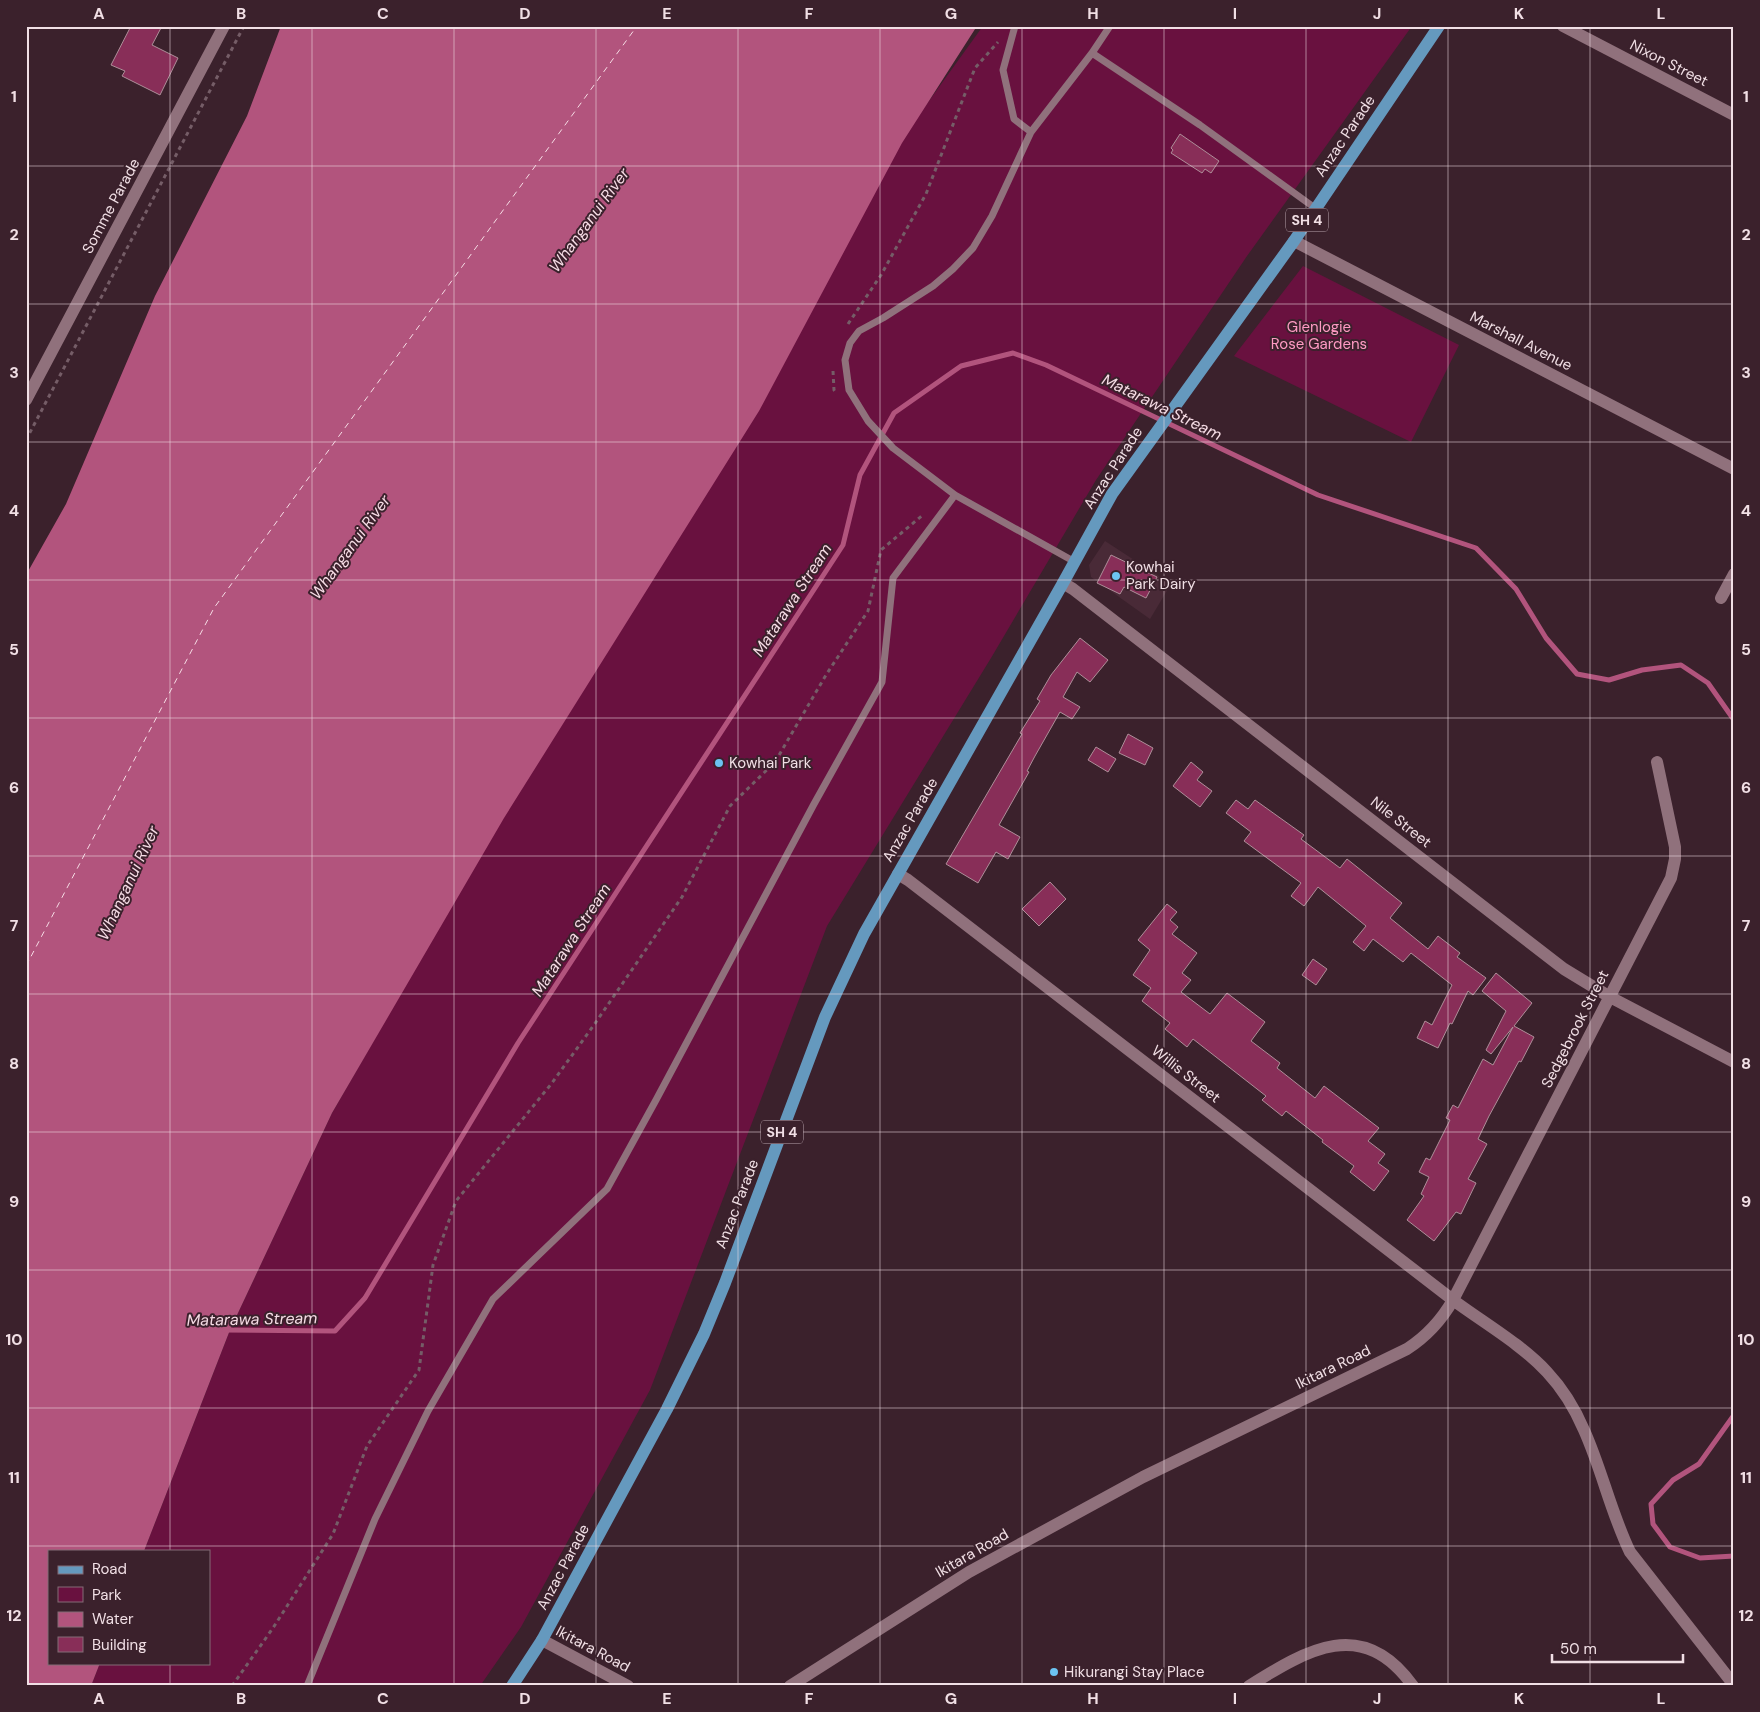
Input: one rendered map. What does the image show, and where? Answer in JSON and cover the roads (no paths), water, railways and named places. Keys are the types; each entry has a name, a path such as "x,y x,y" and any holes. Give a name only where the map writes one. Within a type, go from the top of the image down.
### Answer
{"main road":[{"name":"Anzac Parade","path":"512,1686 542,1640 667,1410 704,1334 825,1017 864,934 1063,584 1112,494 1294,240 1440,26"}],"street":[{"name":"Somme Parade","path":"26,400 224,26"},
{"name":"Nixon Street","path":"1563,26 1734,114"},
{"name":"Marshall Avenue","path":"1294,240 1734,469"},
{"path":"1721,598 1734,574"},
{"name":"Nile Street","path":"1063,584 1073,589 1564,968 1610,997 1734,1062"},
{"name":"Sedgebrook Street","path":"1453,1300 1674,869 1675,847 1657,762"},
{"name":"Willis Street","path":"898,874 1453,1300"},
{"path":"1453,1300 1532,1358 1561,1389 1574,1409 1584,1430 1598,1464 1621,1534 1630,1552 1734,1685"},
{"name":"Ikitara Road","path":"790,1686 969,1572 1143,1476 1407,1349 1428,1335 1437,1325 1453,1300"},
{"name":"Ikitara Road","path":"542,1640 628,1686"},
{"path":"1249,1686 1277,1669 1312,1652 1325,1647 1351,1645 1383,1654 1402,1672 1413,1686"}],"lane":[{"path":"1015,26 1003,70 1014,119 1031,132"},
{"path":"1075,562 955,495 893,448 868,420 850,390 845,360 850,343 858,331 883,318 933,286 954,269 973,248 992,216 1031,132 1092,53 1110,26"},
{"path":"1092,53 1200,125 1315,208"},
{"path":"307,1686 375,1520 428,1411 493,1299 607,1189 656,1100 814,804 882,682 893,578 955,495"}],"water":[{"name":"Whanganui River","path":"281,26 977,26 902,143 759,411 504,818 332,1113 230,1330 144,1550 48,1550 48,1664 100,1664 91,1686 26,1686 26,575 66,504 155,296 247,116"}],"waterway":[{"name":"Matarawa Stream","path":"224,1330 335,1331 365,1298 518,1043 843,545 860,475 894,413 961,366 1013,353 1046,365 1318,495 1476,548 1516,589 1546,638 1577,674 1609,680 1642,670 1681,665 1708,683 1734,720"},
{"name":"Matarawa Stream","path":"1734,1415 1699,1464 1673,1480 1651,1504 1653,1524 1670,1547 1700,1558 1734,1556"}],"place":[{"name":"Kowhai Park Dairy","path":"1116,576"},
{"name":"Kowhai Park","path":"719,763"},
{"name":"Hikurangi Stay Place","path":"1054,1672"}],"park label":[{"name":"Glenlogie Rose Gardens","path":"1319,336"}]}
